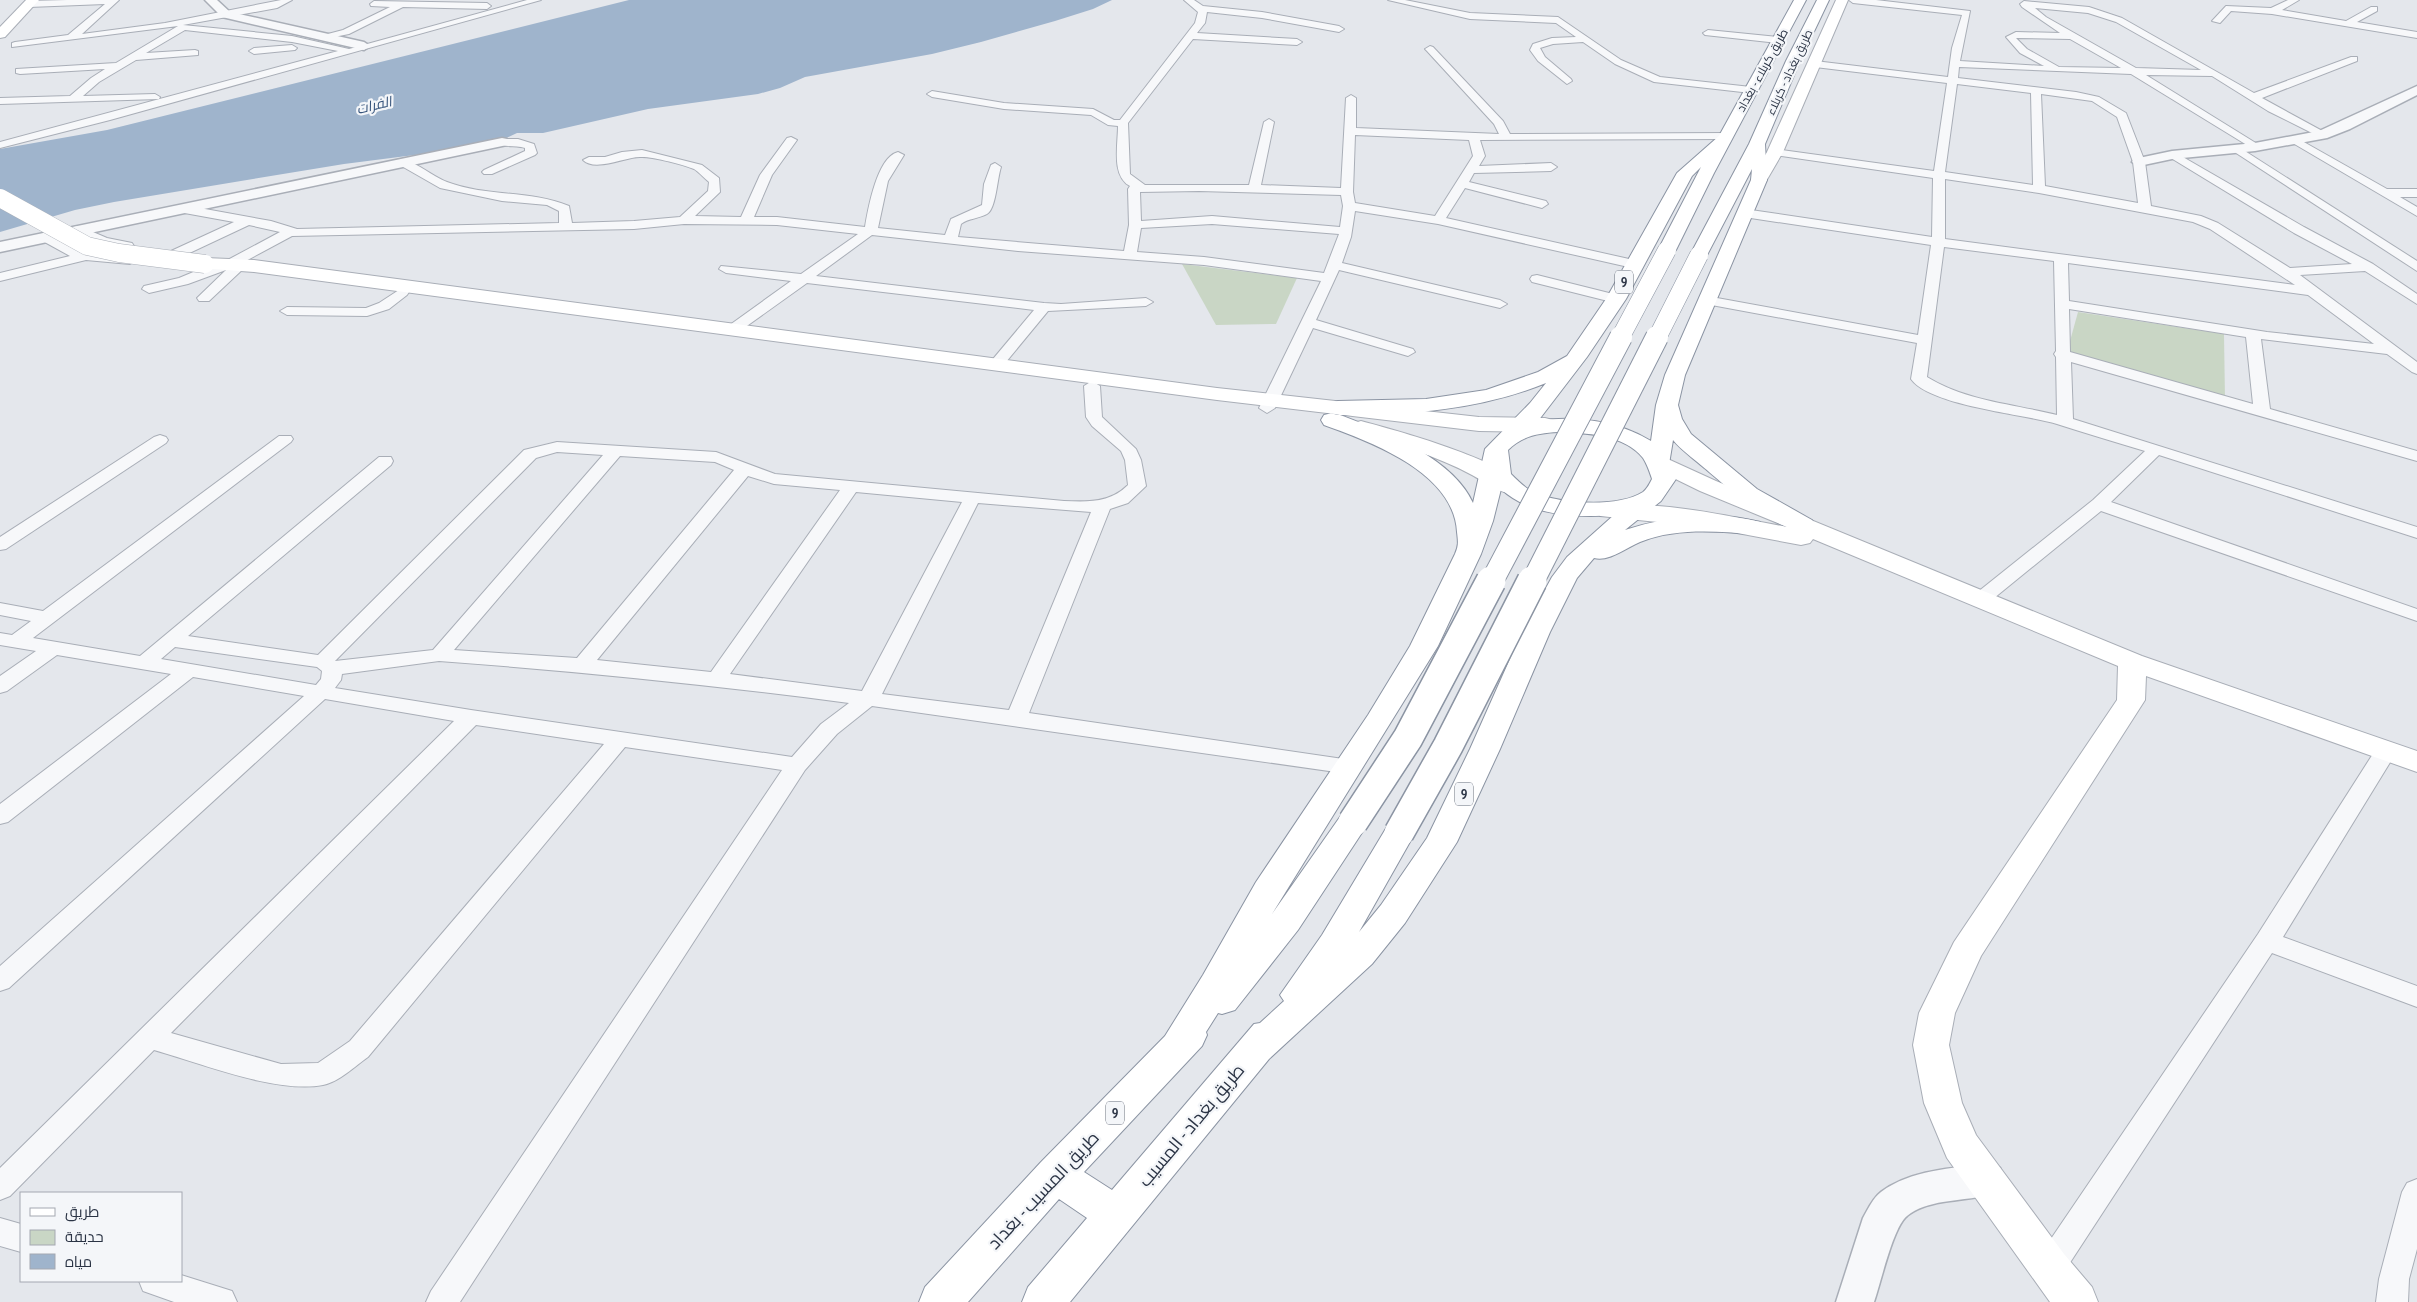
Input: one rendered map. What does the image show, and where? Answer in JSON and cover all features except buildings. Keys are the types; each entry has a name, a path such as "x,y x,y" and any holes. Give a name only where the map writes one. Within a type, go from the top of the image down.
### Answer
{"main road":[{"name":"طريق كربلاء - بغداد","path":"1725,138 1800,0"},
{"name":"طريق بغداد - كربلاء","path":"1757,144 1782,84 1823,0"},
{"path":"1759,180 1775,152 1842,0"},
{"path":"0,20 27,1"},
{"path":"0,34 27,1"},
{"path":"1752,88 1782,84"},
{"path":"1752,88 1776,99"},
{"name":"طريق المسيب - بغداد","path":"940,1302 1055,1175 1212,1011 1286,921 1353,822 1408,738 1725,138"},
{"name":"9","path":"1177,1048 1216,985 1268,891 1350,767 1424,646 1468,554 1500,466 1522,425 1543,402 1580,353 1616,299 1633,264 1685,173 1725,138"},
{"name":"9","path":"1255,1049 1360,954 1392,914 1435,850 1485,749 1536,632 1563,581 1576,562 1663,484 1664,475 1659,462 1667,405 1675,375 1759,180 1760,168 1757,144"},
{"name":"طريق بغداد - المسيب","path":"1043,1302 1284,1015 1334,944 1453,737 1698,255 1757,144"},
{"path":"0,198 87,246 120,253 222,266 247,272 1092,386 1269,404"},
{"path":"222,266 254,266 996,365 1335,414 1479,424 1558,425 1594,428 1627,437 1646,449 1659,462 1708,486 2132,662 2417,762"},
{"path":"1335,414 1408,407 1480,397 1554,372 1580,353"},
{"path":"1667,405 1671,419 1683,438 1749,494 1802,525"},
{"path":"1335,414 1437,451 1500,466 1530,498 1551,505 1575,510 1599,511 1639,506 1751,527 1811,541 1896,565"},
{"path":"1335,414 1384,440 1418,462 1445,483 1465,507 1471,536 1468,554"},
{"path":"1500,466 1527,429 1558,425"},
{"path":"1563,581 1575,569 1619,540 1651,529 1698,523 1751,527"},
{"path":"2077,1302 2049,1268 1961,1146 1943,1103 1931,1045 1937,1013 1966,951 2131,700 2132,662"},
{"path":"1055,1175 1115,1214"}],"street":[{"path":"27,1 114,0"},
{"path":"71,38 114,0"},
{"path":"211,0 226,14 326,41 347,50"},
{"path":"7,45 166,26 277,5 288,0"},
{"path":"254,51 326,41 409,0"},
{"path":"0,144 32,138 347,50 537,0"},
{"path":"1188,0 1201,9 1262,15 1339,29"},
{"path":"1392,0 1470,16 1558,20 1618,62 1658,80 1752,88"},
{"path":"1853,0 1956,10 1967,13 1957,48 1939,176 1941,203 1938,242 1919,379 1929,387 1953,395 2065,422 2156,449 2417,533"},
{"path":"2272,11 2295,0"},
{"path":"2023,3 2043,19 2133,71 2255,147"},
{"path":"2023,3 2100,12 2136,28 2254,98 2322,135"},
{"path":"374,4 512,7"},
{"path":"2217,21 2229,8 2272,11 2417,34"},
{"path":"1140,188 1129,181 1124,174 1123,123 1200,23 1203,11 1201,9"},
{"path":"2347,24 2374,9"},
{"path":"367,22 385,22"},
{"path":"413,23 450,24"},
{"path":"166,26 364,46"},
{"path":"74,98 95,80 182,28"},
{"path":"1708,33 1778,40"},
{"path":"2072,36 2016,35 2011,37 2013,43 2022,50 2122,115 2140,162 2145,208"},
{"path":"1191,36 1298,42"},
{"path":"1528,37 1541,43"},
{"path":"1567,81 1541,59 1535,50 1536,46 1541,43 1586,39"},
{"path":"1430,49 1499,123 1506,137"},
{"path":"131,57 194,53"},
{"path":"2254,98 2354,59"},
{"path":"1815,64 1952,79 2095,99"},
{"path":"1955,64 2050,69 2066,78 2133,71 2214,73"},
{"path":"20,71 117,66"},
{"path":"2036,90 2039,189"},
{"path":"2140,162 2172,156 2255,147 2322,135 2345,126 2417,90"},
{"path":"932,94 1004,106 1093,112 1112,123 1123,123"},
{"path":"2,102 74,98 181,97"},
{"path":"1269,404 1309,322 1345,232 1348,199 1351,98"},
{"path":"1254,189 1268,122"},
{"path":"1350,131 1474,137 1725,138"},
{"path":"1438,220 1478,156 1474,137"},
{"path":"746,220 766,175 791,140"},
{"path":"2295,140 2417,212"},
{"path":"0,247 502,142 530,146 531,153 488,172"},
{"path":"2237,149 2392,252 2416,261"},
{"path":"1775,152 2039,189 2197,219 2214,226 2315,291 2417,369"},
{"path":"589,160 606,161 622,155 642,153 698,167 714,181 714,192 684,220"},
{"path":"732,330 871,230 880,183 886,168 898,154"},
{"path":"2172,156 2299,230 2368,267 2417,300"},
{"path":"402,162 444,185 502,197 550,202 561,206 565,209 566,227"},
{"path":"951,239 951,228 957,220 985,210 988,206 995,167"},
{"path":"1470,170 1551,167"},
{"path":"1462,184 1542,204"},
{"path":"1130,256 1135,225 1132,192 1134,189 1254,189 1348,199 1633,264"},
{"path":"2385,193 2417,192"},
{"path":"183,209 245,222 271,225 296,233 566,227 684,220 746,220 871,230 1018,247 1331,271 1500,304"},
{"path":"1744,213 1938,242 2315,291"},
{"path":"1135,225 1184,221 1236,220 1345,232"},
{"path":"176,254 245,222"},
{"path":"79,230 104,241 198,258 222,266"},
{"path":"148,289 183,281 222,266 291,231"},
{"path":"46,237 62,249 85,257 222,266"},
{"path":"0,277 85,257"},
{"path":"2061,258 2063,329 2061,354 2064,377 2065,422"},
{"path":"2287,272 2368,267 2416,261"},
{"path":"204,298 222,266"},
{"path":"726,269 1044,307 1069,308 1146,302"},
{"path":"1537,279 1616,299"},
{"path":"287,311 367,312 384,306 402,292"},
{"path":"1706,300 1923,340"},
{"path":"2061,304 2253,334 2391,350"},
{"path":"996,365 1044,307"},
{"path":"1309,322 1408,352"},
{"path":"2253,334 2262,412"},
{"path":"2061,354 2417,456"},
{"path":"328,665 530,454 543,449 558,447 716,457 732,461 744,469 774,479 1064,506 1102,507 1117,502 1131,493 1137,486 1138,477 1128,449 1098,423 1094,417 1092,386"},
{"path":"8,640 47,618 285,439"},
{"path":"0,545 160,440"},
{"path":"1981,599 2099,504 2156,449"},
{"path":"439,655 614,452"},
{"path":"144,663 385,461"},
{"path":"582,665 744,469"},
{"path":"716,679 851,487"},
{"path":"442,1302 797,765 830,729 869,698 973,498"},
{"path":"2099,504 2417,615"},
{"path":"1016,718 1102,507"},
{"path":"0,610 47,618"},
{"path":"8,640 470,717 797,765"},
{"path":"170,640 328,665 439,655 582,665 716,679 1016,718 1350,767"},
{"path":"0,686 53,648"},
{"path":"0,981 321,692 331,680 328,665"},
{"path":"0,816 188,670"},
{"path":"0,1187 470,717"},
{"path":"150,1038 281,1075 323,1074 359,1050 619,740"},
{"path":"2049,1268 2267,941 2386,752"},
{"path":"2267,941 2417,997"},
{"path":"1855,1302 1882,1218 1894,1204 1918,1192 1940,1186 1987,1180"},
{"path":"2392,1302 2394,1279 2417,1192"},
{"path":"0,1232 20,1238"},
{"path":"157,1282 221,1302"}],"green space":[{"path":"1182,264 1297,278 1276,324 1216,325"},
{"path":"2078,312 2224,334 2225,400 2067,352"}],"water":[{"name":"الفرات","path":"629,0 1112,0 1093,9 981,42 932,54 805,77 780,88 758,94 648,109 543,133 517,133 502,140 438,152 344,164 114,202 75,210 0,232 0,149 107,130"}]}
